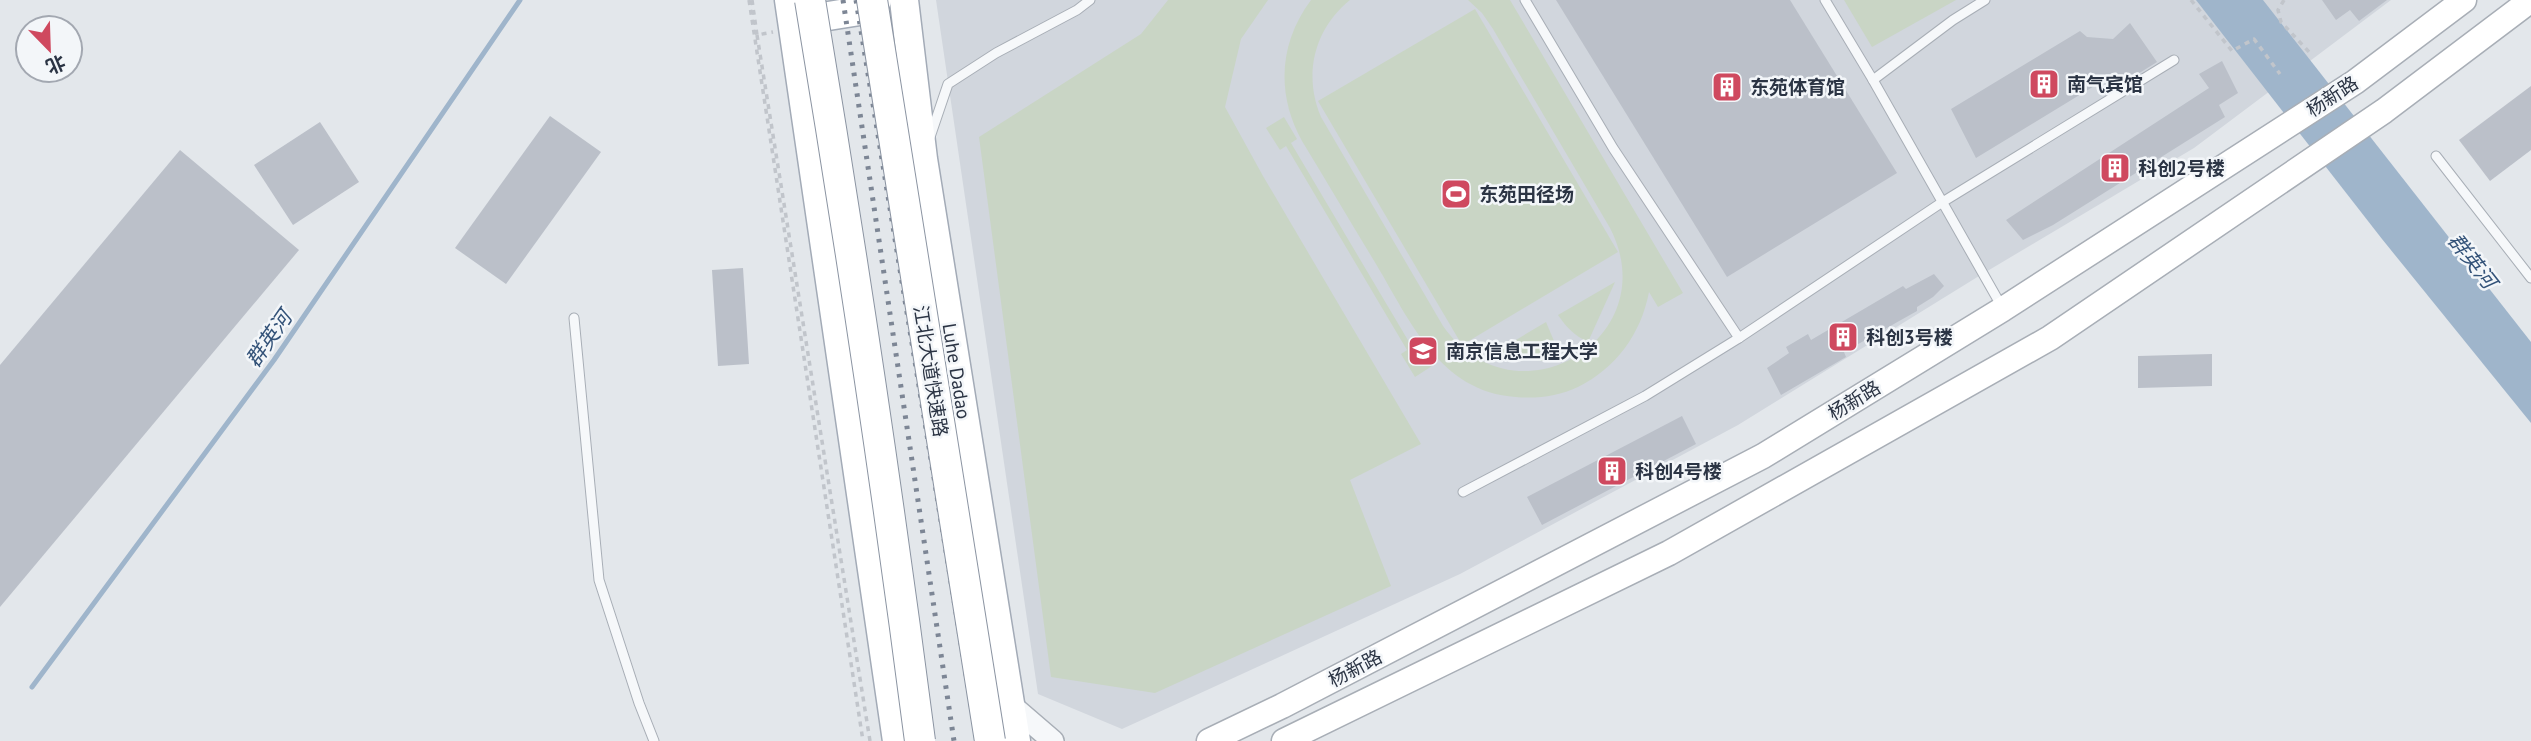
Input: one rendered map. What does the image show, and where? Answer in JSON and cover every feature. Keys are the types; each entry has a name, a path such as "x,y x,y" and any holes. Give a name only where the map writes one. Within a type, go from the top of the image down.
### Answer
{"highway":[{"path":"810,0 846,216 920,741"},
{"name":"江北大道快速路","path":"875,0 990,741"}],"main road":[{"path":"791,0 822,17 866,10 875,0"},
{"path":"791,0 897,741"},
{"name":"Luhe Dadao","path":"904,0 923,159 1016,741"},
{"name":"杨新路","path":"1209,741 1282,706 1763,456 2003,309 2355,82 2464,0"},
{"name":"杨新路","path":"1284,741 1669,553 2050,338 2384,111 2531,0"}],"street":[{"path":"1010,704 1053,741"}],"lane":[{"path":"923,159 948,84 996,53 1077,10 1090,0"},
{"path":"1525,0 1613,148 1739,338"},
{"path":"1825,0 2003,309"},
{"path":"1873,80 1953,20 1985,0"},
{"path":"1464,492 1645,396 1739,338 1941,203 2174,60"},
{"path":"2436,156 2531,278"},
{"path":"574,318 599,580 654,741"}],"path":[{"path":"749,0 863,741"},
{"path":"2191,0 2232,51 2254,40 2280,74"},
{"path":"2284,0 2278,10 2281,22 2310,53"},
{"path":"757,34 870,741"}],"shaded area":[{"name":"南京信息工程大学","path":"936,0 2391,0 2194,148 1979,276 1738,425 1460,574 1122,729 1038,694"}],"green space":[{"path":"1168,0 1268,0 1241,39 1225,107 1421,444 1350,480 1391,586 1155,693 1051,677 979,137 1141,34"},
{"path":"1311,0 1350,0 1328,25 1315,54 1313,85 1321,117 1443,326 1473,356 1508,370 1543,369 1575,357 1601,335 1618,304 1622,268 1610,228 1493,29 1482,13 1468,0 1510,0 1683,293 1658,307 1649,292 1633,336 1615,360 1592,379 1563,393 1524,398 1490,392 1467,382 1447,368 1415,330 1302,141 1294,123 1285,87 1287,51 1300,16"},
{"path":"1844,0 1956,0 1872,47"},
{"path":"1475,9 1618,252 1462,345 1318,101"},
{"path":"1284,117 1297,139 1291,143 1412,347 1419,343 1432,366 1415,377 1401,354 1407,350 1286,146 1280,150 1266,128"},
{"path":"1615,282 1588,342 1571,331 1558,315"},
{"path":"1546,322 1554,341 1555,362 1489,356"}],"water":[{"path":"2196,0 2263,0 2531,342 2531,423 2382,239"}],"building":[{"name":"东苑体育馆","path":"1556,0 1790,0 1897,173 1727,277"},
{"path":"2322,0 2387,0 2359,21 2350,10 2336,20"},
{"name":"南气宾馆","path":"2130,23 2157,62 2117,87 2109,77 1976,158 1951,109 2080,31 2087,37 2113,39"},
{"name":"科创2号楼","path":"2222,61 2238,93 2219,105 2225,117 2053,225 2023,240 2006,220 2209,88 2199,74"},
{"path":"2531,86 2531,150 2490,181 2459,140"},
{"path":"550,116 601,152 506,284 455,248"},
{"path":"320,122 359,182 293,225 254,165"},
{"path":"180,150 299,250 0,607 0,365"},
{"path":"743,268 749,364 718,366 712,270"},
{"name":"科创3号楼","path":"1934,274 1944,286 1917,307 1917,311 1844,352 1846,357 1781,395 1767,368 1789,353 1786,347 1808,334 1811,340 1903,286 1906,289"},
{"path":"2212,354 2212,386 2138,388 2138,356"},
{"name":"科创4号楼","path":"1682,416 1696,444 1542,525 1527,497"}],"waterway":[{"name":"群英河","path":"32,687 274,360 520,0"}],"railway":[{"path":"843,0 954,741"},
{"path":"856,0 977,741"}],"place":[{"name":"南气宾馆","path":"2044,84"},
{"name":"东苑体育馆","path":"1727,87"},
{"name":"科创2号楼","path":"2115,168"},
{"name":"东苑田径场","path":"1456,194"},
{"name":"科创3号楼","path":"1843,337"},
{"name":"南京信息工程大学","path":"1423,351"},
{"name":"科创4号楼","path":"1612,471"}]}
